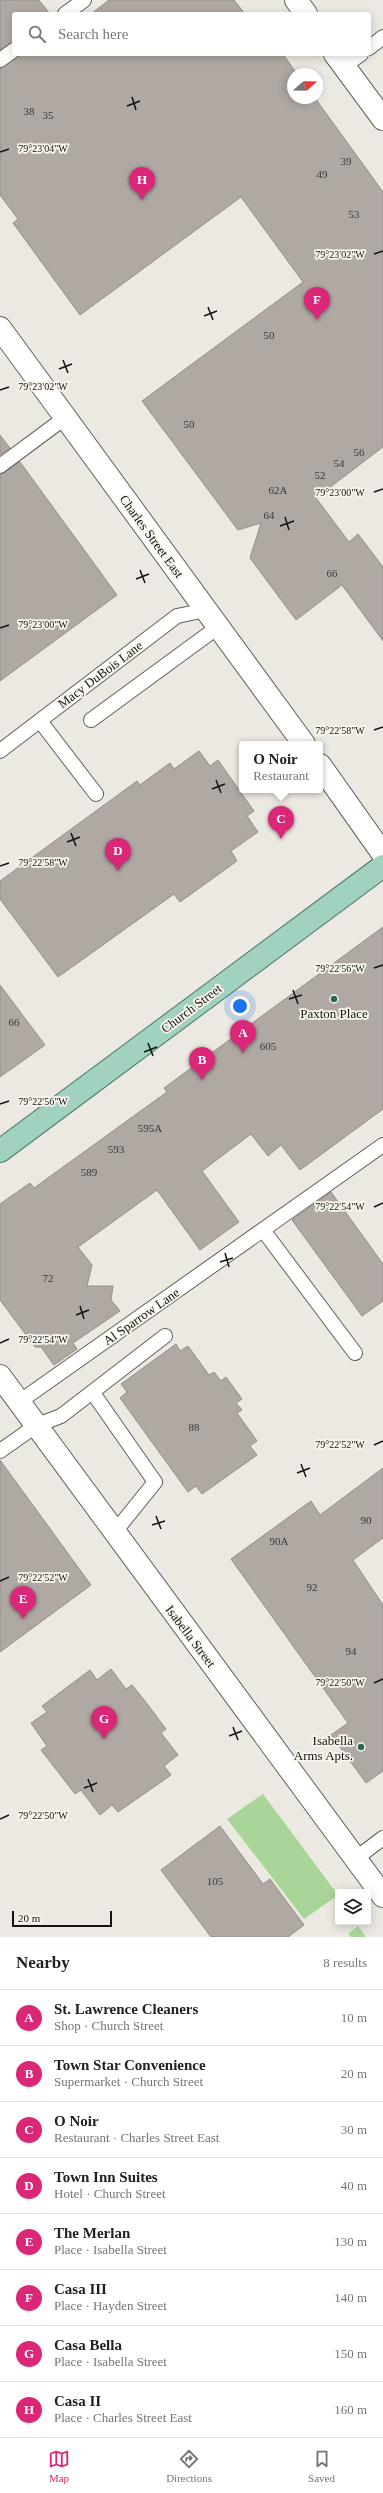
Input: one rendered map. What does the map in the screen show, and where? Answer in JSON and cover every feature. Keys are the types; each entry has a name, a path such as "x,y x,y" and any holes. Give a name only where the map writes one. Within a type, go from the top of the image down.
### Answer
{"main road":[{"name":"Church Street","path":"0,1151 383,866"}],"street":[{"path":"296,0 305,12"},
{"path":"346,58 383,119"},
{"name":"Charles Street East","path":"0,328 302,741"},
{"path":"323,769 383,854"},
{"name":"Isabella Street","path":"0,1376 114,1533 383,1896"}],"lane":[{"path":"68,12 84,0"},
{"path":"371,46 383,37"},
{"path":"0,60 12,51"},
{"path":"0,466 66,417"},
{"name":"Macy DuBois Lane","path":"0,751 177,616 212,619"},
{"path":"91,720 212,619"},
{"path":"40,721 96,794"},
{"name":"Al Sparrow Lane","path":"19,1402 383,1146"},
{"path":"263,1230 355,1353"},
{"path":"0,1451 37,1425 61,1416 93,1393 165,1336"},
{"path":"93,1393 155,1482 114,1533"},
{"path":"355,1859 383,1838"}],"green space":[{"path":"263,1794 335,1891 335,1897 304,1919 227,1819"},
{"path":"358,1926 366,1937 351,1937 348,1934"}],"building":[{"path":"0,0 39,0 48,12 12,12 12,43 0,50"},
{"path":"109,0 234,0 243,12 94,12"},
{"path":"18,56 284,56 293,68 287,68 287,104 319,104 383,192 383,447 316,498 349,542 358,534 383,567 383,641 342,585 296,620 250,558 261,523 238,530 142,401 303,282 241,197 80,315 13,223 18,219 0,195 0,68"},
{"path":"0,435 10,448 0,455"},
{"path":"20,462 117,595 0,681 0,474"},
{"path":"199,751 210,766 218,760 239,790 239,793 241,793 254,811 247,816 258,832 231,851 237,861 180,902 174,894 58,977 0,899 0,881 137,781 140,785 170,763 174,769"},
{"path":"383,927 383,1109 300,1170 281,1145 268,1156 251,1134 202,1171 239,1222 200,1250 157,1190 78,1247 92,1265 87,1286 113,1286 111,1300 120,1311 73,1343 77,1349 54,1365 41,1347 35,1347 0,1300 0,1204 30,1183 34,1188 167,1092 164,1088"},
{"path":"0,985 45,1045 0,1077"},
{"path":"331,1192 383,1264 383,1301 362,1316 292,1220"},
{"path":"176,1344 180,1351 188,1346 209,1375 214,1372 221,1381 226,1377 242,1399 236,1403 242,1410 237,1413 257,1441 250,1446 257,1455 202,1494 196,1486 188,1492 120,1398 127,1392 121,1384"},
{"path":"0,1460 91,1585 0,1652"},
{"path":"383,1468 383,1538 353,1560 383,1605 383,1771 366,1783 331,1735 348,1723 231,1559 311,1501 320,1515"},
{"path":"111,1669 126,1689 132,1685 145,1701 166,1729 161,1733 178,1755 164,1766 171,1775 118,1812 112,1805 100,1815 81,1790 75,1794 41,1750 47,1746 31,1723 47,1712 42,1706 90,1670 97,1680"},
{"path":"220,1826 263,1884 270,1879 304,1925 288,1937 211,1937 161,1870"}],"place":[{"name":"Casa II","path":"142,200"},
{"name":"Casa III","path":"317,320"},
{"name":"O Noir","path":"281,839"},
{"name":"Town Inn Suites","path":"118,871"},
{"name":"Paxton Place","path":"334,999"},
{"name":"St. Lawrence Cleaners","path":"243,1053"},
{"name":"Town Star Convenience","path":"202,1080"},
{"name":"The Merlan","path":"23,1619"},
{"name":"Casa Bella","path":"104,1739"},
{"name":"Isabella Arms Apts.","path":"361,1747"}]}
